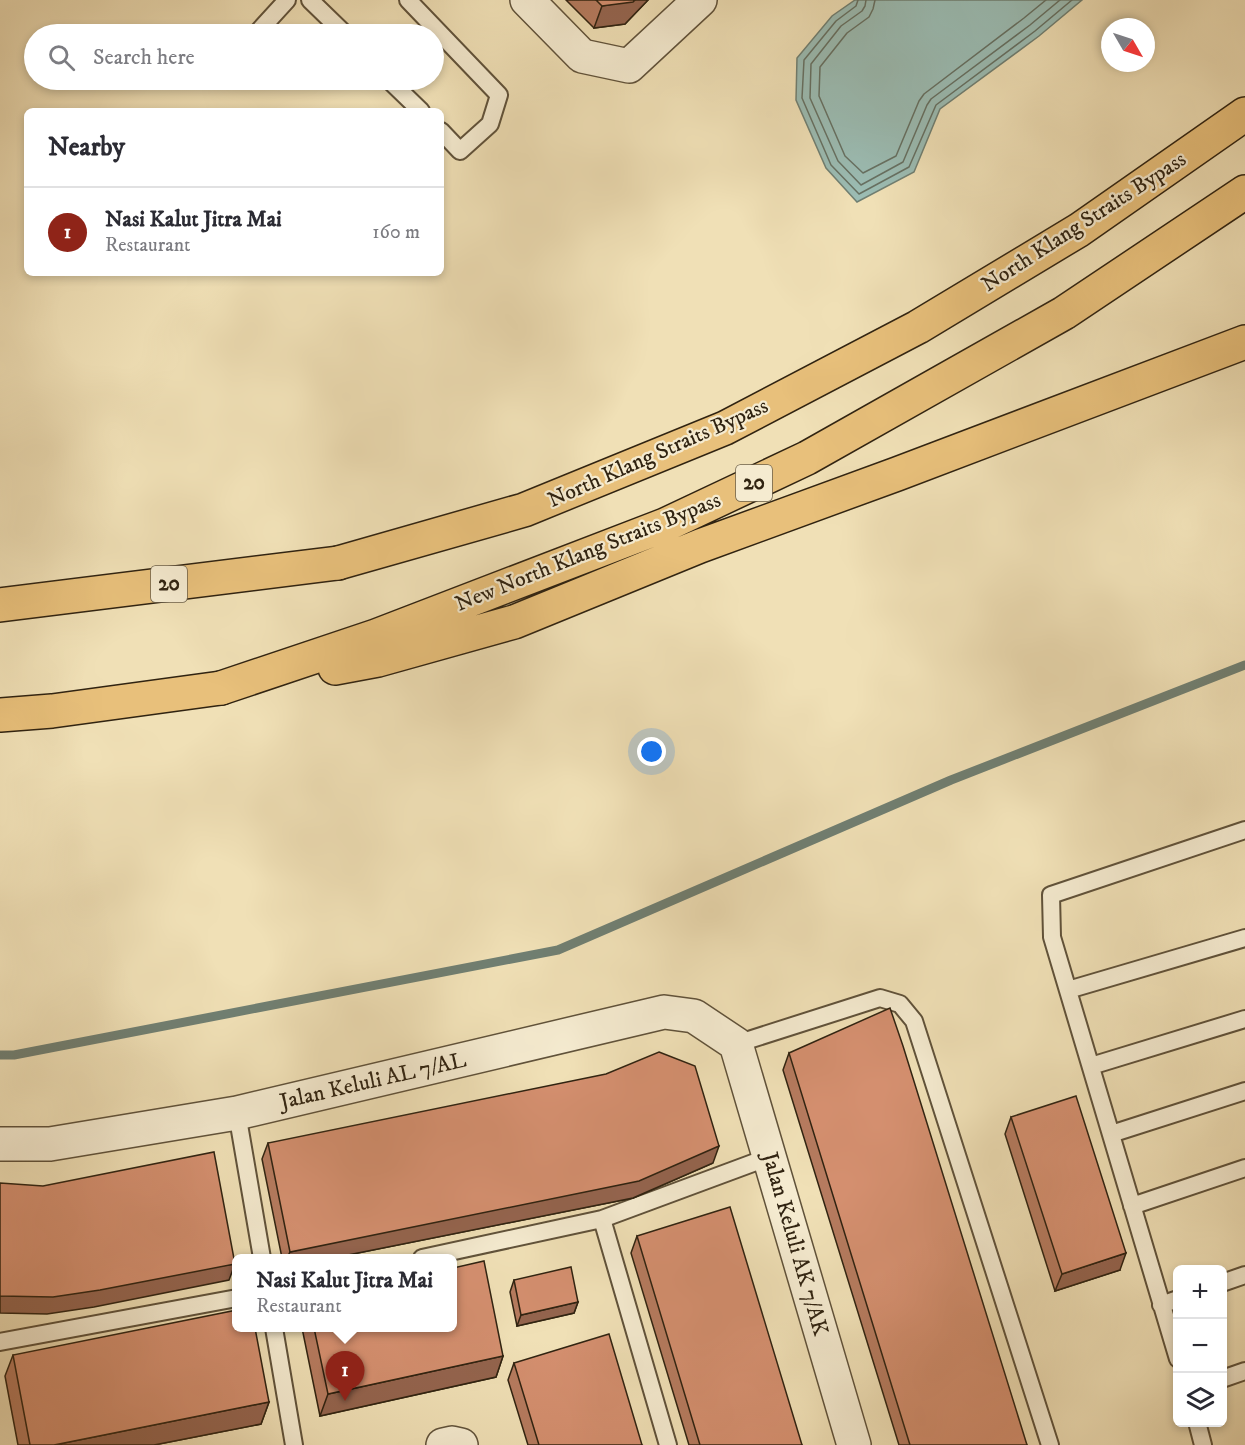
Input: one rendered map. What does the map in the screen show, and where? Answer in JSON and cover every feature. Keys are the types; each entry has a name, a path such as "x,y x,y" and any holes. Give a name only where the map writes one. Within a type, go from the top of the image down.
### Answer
{"highway":[{"name":"North Klang Straits Bypass","path":"0,605 338,564 525,510 725,428 928,321 1079,230 1242,116"},
{"name":"New North Klang Straits Bypass","path":"221,688 376,636 665,525 807,458 1064,313 1245,192"},
{"path":"221,688 378,660 514,622 700,546 1245,342"},
{"name":"20","path":"0,715 52,711 221,688"}],"street":[{"path":"527,0 582,56 629,66 700,0"},
{"name":"Jalan Keluli AL 7/AL","path":"0,1144 50,1144 237,1113 664,1012 694,1016 736,1044"},
{"name":"Jalan Keluli AK 7/AK","path":"736,1044 854,1445"},
{"path":"443,1445 452,1443 461,1445"}],"lane":[{"path":"265,24 287,0"},
{"path":"310,0 335,24"},
{"path":"408,0 431,24"},
{"path":"444,38 499,95 490,124 460,151 444,134"},
{"path":"399,90 418,108"},
{"path":"1173,1343 1052,937 1051,896 1245,830"},
{"path":"1068,990 1245,938"},
{"path":"736,1044 880,998 900,1004 915,1022 1050,1445"},
{"path":"1091,1066 1245,1019"},
{"path":"1111,1134 1245,1091"},
{"path":"237,1113 261,1254"},
{"path":"440,1254 602,1219 769,1157"},
{"path":"1132,1206 1245,1168"},
{"path":"602,1219 668,1445"},
{"path":"1227,1281 1245,1275"},
{"path":"0,1342 232,1299"},
{"path":"1161,1305 1173,1301"},
{"path":"275,1332 294,1445"},
{"path":"1227,1376 1245,1371"},
{"path":"1198,1427 1203,1445"}],"water":[{"path":"855,0 1082,0 1039,36 940,109 914,172 857,202 826,168 796,100 797,58 832,16"}],"building":[{"path":"596,0 635,0 602,6"},
{"path":"890,1008 1027,1445 910,1445 789,1053"},
{"path":"659,1052 695,1066 719,1146 639,1181 290,1252 268,1143 606,1074"},
{"path":"1076,1096 1126,1253 1062,1274 1011,1117"},
{"path":"214,1152 233,1254 232,1265 53,1297 0,1296 0,1183 43,1186"},
{"path":"730,1207 802,1445 700,1445 637,1236"},
{"path":"484,1261 503,1356 328,1394 315,1332 457,1332 457,1267"},
{"path":"571,1267 578,1302 521,1315 514,1280"},
{"path":"232,1311 232,1332 256,1332 269,1402 54,1445 30,1445 13,1355"},
{"path":"609,1334 642,1445 539,1445 514,1363"}],"waterway":[{"path":"0,1055 14,1055 558,950 951,780 1245,665"}],"place":[{"name":"Nasi Kalut Jitra Mai","path":"345,1401"}]}
